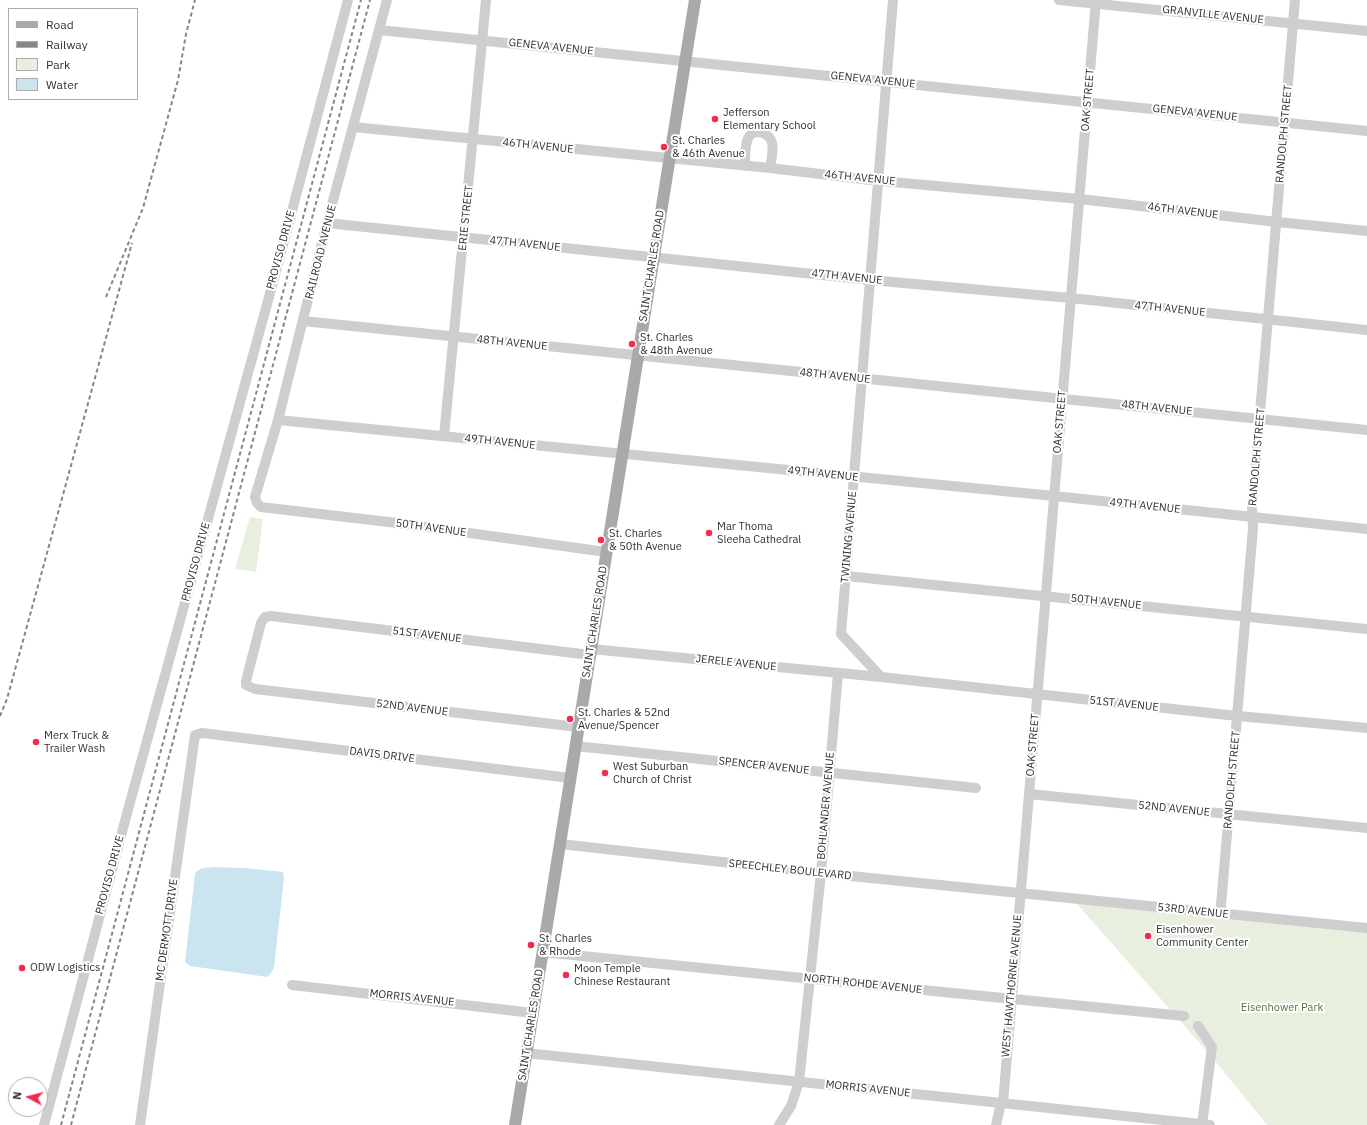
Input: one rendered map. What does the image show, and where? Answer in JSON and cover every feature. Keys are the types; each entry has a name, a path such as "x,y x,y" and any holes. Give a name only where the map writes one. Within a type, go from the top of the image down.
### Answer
{"main road":[{"name":"SAINT CHARLES ROAD","path":"515,1125 695,0"}],"street":[{"name":"PROVISO DRIVE","path":"44,1125 124,825 268,301 348,0"},
{"name":"RAILROAD AVENUE","path":"257,503 255,497 278,420 387,0"},
{"name":"ERIE STREET","path":"444,436 474,140 486,0"},
{"name":"TWINING AVENUE","path":"881,677 841,634 893,0"},
{"name":"GRANVILLE AVENUE","path":"1059,0 1095,2 1367,31"},
{"name":"RANDOLPH STREET","path":"1221,914 1295,0"},
{"name":"OAK STREET","path":"1025,845 1080,199 1095,2"},
{"name":"GENEVA AVENUE","path":"379,30 1367,131"},
{"name":"46TH AVENUE","path":"353,127 770,168 879,181 1080,199 1367,231"},
{"path":"744,166 748,140 752,134 762,132 766,134 773,145 770,168"},
{"name":"47TH AVENUE","path":"328,223 870,280 1071,298 1367,330"},
{"name":"48TH AVENUE","path":"303,321 638,354 1367,430"},
{"name":"49TH AVENUE","path":"278,420 1054,496 1367,529"},
{"name":"50TH AVENUE","path":"257,503 261,507 397,523 606,552"},
{"name":"50TH AVENUE","path":"846,576 1046,595 1367,629"},
{"name":"51ST AVENUE","path":"246,685 261,623 265,617 271,616 590,652"},
{"name":"JERELE AVENUE","path":"590,652 881,677"},
{"name":"BOHLANDER AVENUE","path":"779,1125 791,1106 799,1082 821,874 838,673"},
{"name":"51ST AVENUE","path":"881,677 1237,716 1367,728"},
{"name":"52ND AVENUE","path":"246,685 255,689 578,727"},
{"name":"DAVIS DRIVE","path":"194,735 202,733 570,778"},
{"name":"MC DERMOTT DRIVE","path":"140,1125 194,735"},
{"name":"SPENCER AVENUE","path":"575,746 976,788"},
{"name":"52ND AVENUE","path":"1029,794 1367,828"},
{"name":"SPEECHLEY BOULEVARD","path":"560,844 821,874 1020,894"},
{"name":"WEST HAWTHORNE AVENUE","path":"996,1125 1001,1103 1003,1103 1025,845"},
{"name":"53RD AVENUE","path":"1020,894 1367,928"},
{"name":"NORTH ROHDE AVENUE","path":"542,952 1184,1016"},
{"name":"MORRIS AVENUE","path":"292,985 533,1013"},
{"path":"1198,1026 1212,1047 1205,1125"},
{"name":"MORRIS AVENUE","path":"526,1053 1205,1125"}],"green space":[{"path":"250,517 263,519 256,572 235,569"},
{"name":"Eisenhower Park","path":"1076,903 1367,931 1367,1125 1267,1125 1212,1057"}],"water":[{"path":"214,867 283,872 284,878 274,968 268,977 190,966 185,962 195,874 201,869"}],"railway":[{"path":"106,297 143,208 178,80 186,34 195,0"},
{"path":"61,1125 361,0"},
{"path":"71,1125 370,0"},
{"path":"0,716 7,699 132,243"}],"place":[{"name":"Jefferson Elementary School","path":"715,119"},
{"name":"St. Charles & 46th Avenue","path":"664,147"},
{"name":"St. Charles & 48th Avenue","path":"632,344"},
{"name":"Mar Thoma Sleeha Cathedral","path":"709,533"},
{"name":"St. Charles & 50th Avenue","path":"601,540"},
{"name":"St. Charles & 52nd Avenue/Spencer","path":"570,719"},
{"name":"Merx Truck & Trailer Wash","path":"36,742"},
{"name":"West Suburban Church of Christ","path":"605,773"},
{"name":"Eisenhower Community Center","path":"1148,936"},
{"name":"St. Charles & Rhode","path":"531,945"},
{"name":"ODW Logistics","path":"22,968"},
{"name":"Moon Temple Chinese Restaurant","path":"566,975"}]}
